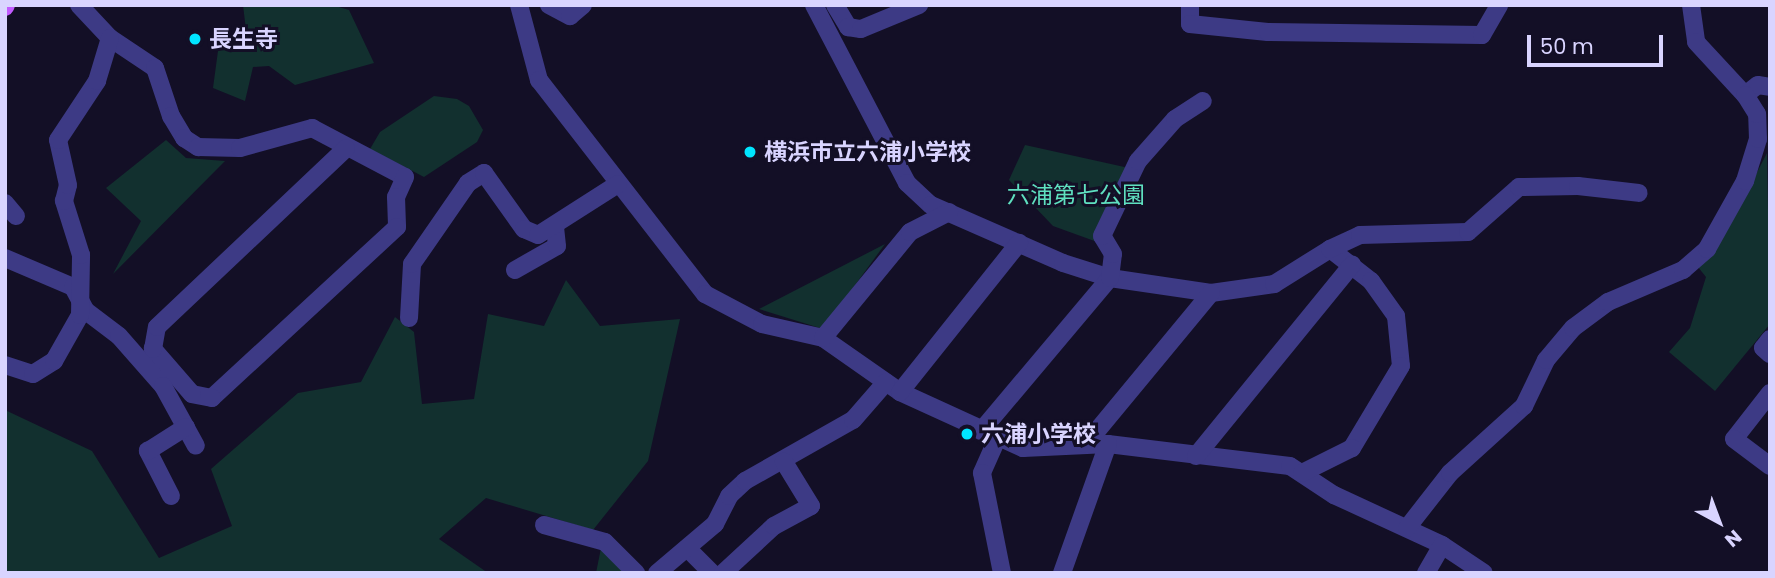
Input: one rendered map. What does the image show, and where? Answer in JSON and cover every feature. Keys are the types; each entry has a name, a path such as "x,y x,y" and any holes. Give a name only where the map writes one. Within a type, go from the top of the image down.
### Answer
{"street":[{"path":"79,5 110,38 155,68 171,116 184,138 198,146 240,148 312,128 405,177 396,197 397,227 212,398 192,394 153,349 157,327 346,148"},
{"path":"519,5 539,80 705,294 762,324 823,338 893,387 989,435 1023,448 1055,450 1086,444 1108,444 1290,466 1334,495 1442,545 1484,573"},
{"path":"549,5 570,16 583,5"},
{"path":"814,5 907,183 931,205 1110,278 1211,293 1274,284 1330,249 1360,236 1468,232 1519,187 1578,186 1639,193"},
{"path":"835,5 848,27 861,29 919,5"},
{"path":"1190,5 1190,24 1268,32 1482,35 1499,5"},
{"path":"1407,528 1450,473 1524,406 1546,360 1573,328 1608,302 1683,270 1707,248 1745,181 1764,140 1757,114 1745,95 1696,42 1690,5"},
{"path":"5,365 33,373 54,361 80,315 81,255 64,201 68,185 58,140 97,81 110,38"},
{"path":"1745,95 1758,85 1770,87"},
{"path":"1002,573 982,473 989,435 1110,278 1113,254 1102,236 1138,161 1175,119 1203,102"},
{"path":"409,318 412,264 461,190 485,173 524,229 538,235 555,228 618,184"},
{"path":"823,338 910,232 949,212"},
{"path":"515,270 557,246 555,228"},
{"path":"657,573 715,524 737,488 853,420 893,387 1019,243"},
{"path":"1301,473 1352,449 1401,366 1396,316 1371,281 1330,249"},
{"path":"5,258 25,263 73,287 86,311 119,336 163,386 196,446"},
{"path":"1196,456 1352,265"},
{"path":"1086,444 1211,293"},
{"path":"1770,340 1763,348 1770,354"},
{"path":"1770,393 1734,439 1770,466"},
{"path":"171,496 148,451 186,427"},
{"path":"1062,573 1108,444"},
{"path":"723,573 775,526 811,506 783,461"},
{"path":"544,525 606,542 636,573"},
{"path":"1426,573 1442,545"},
{"path":"687,548 712,573"}],"green space":[{"path":"243,5 332,5 349,10 374,63 295,85 269,66 253,67 245,101 213,88 220,36 246,30"},
{"path":"434,96 457,99 469,106 483,130 477,142 424,177 370,149 380,132"},
{"path":"166,140 186,158 225,161 113,274 141,221 106,188"},
{"name":"六浦第七公園","path":"1025,145 1129,168 1100,243 1053,226 1009,180"},
{"path":"1767,153 1770,324 1715,391 1669,352 1690,328 1706,277 1698,267 1728,228"},
{"path":"885,244 823,329 759,309"},
{"path":"566,280 600,326 680,319 648,461 593,530 486,498 439,539 488,573 5,573 5,410 92,451 159,558 232,526 211,469 298,393 361,382 395,317 414,332 422,404 474,399 488,314 544,326"},
{"path":"601,548 624,573 596,573"}],"place":[{"name":"長生寺","path":"195,39"},
{"name":"横浜市立六浦小学校","path":"750,152"},
{"name":"六浦小学校","path":"967,434"}]}
